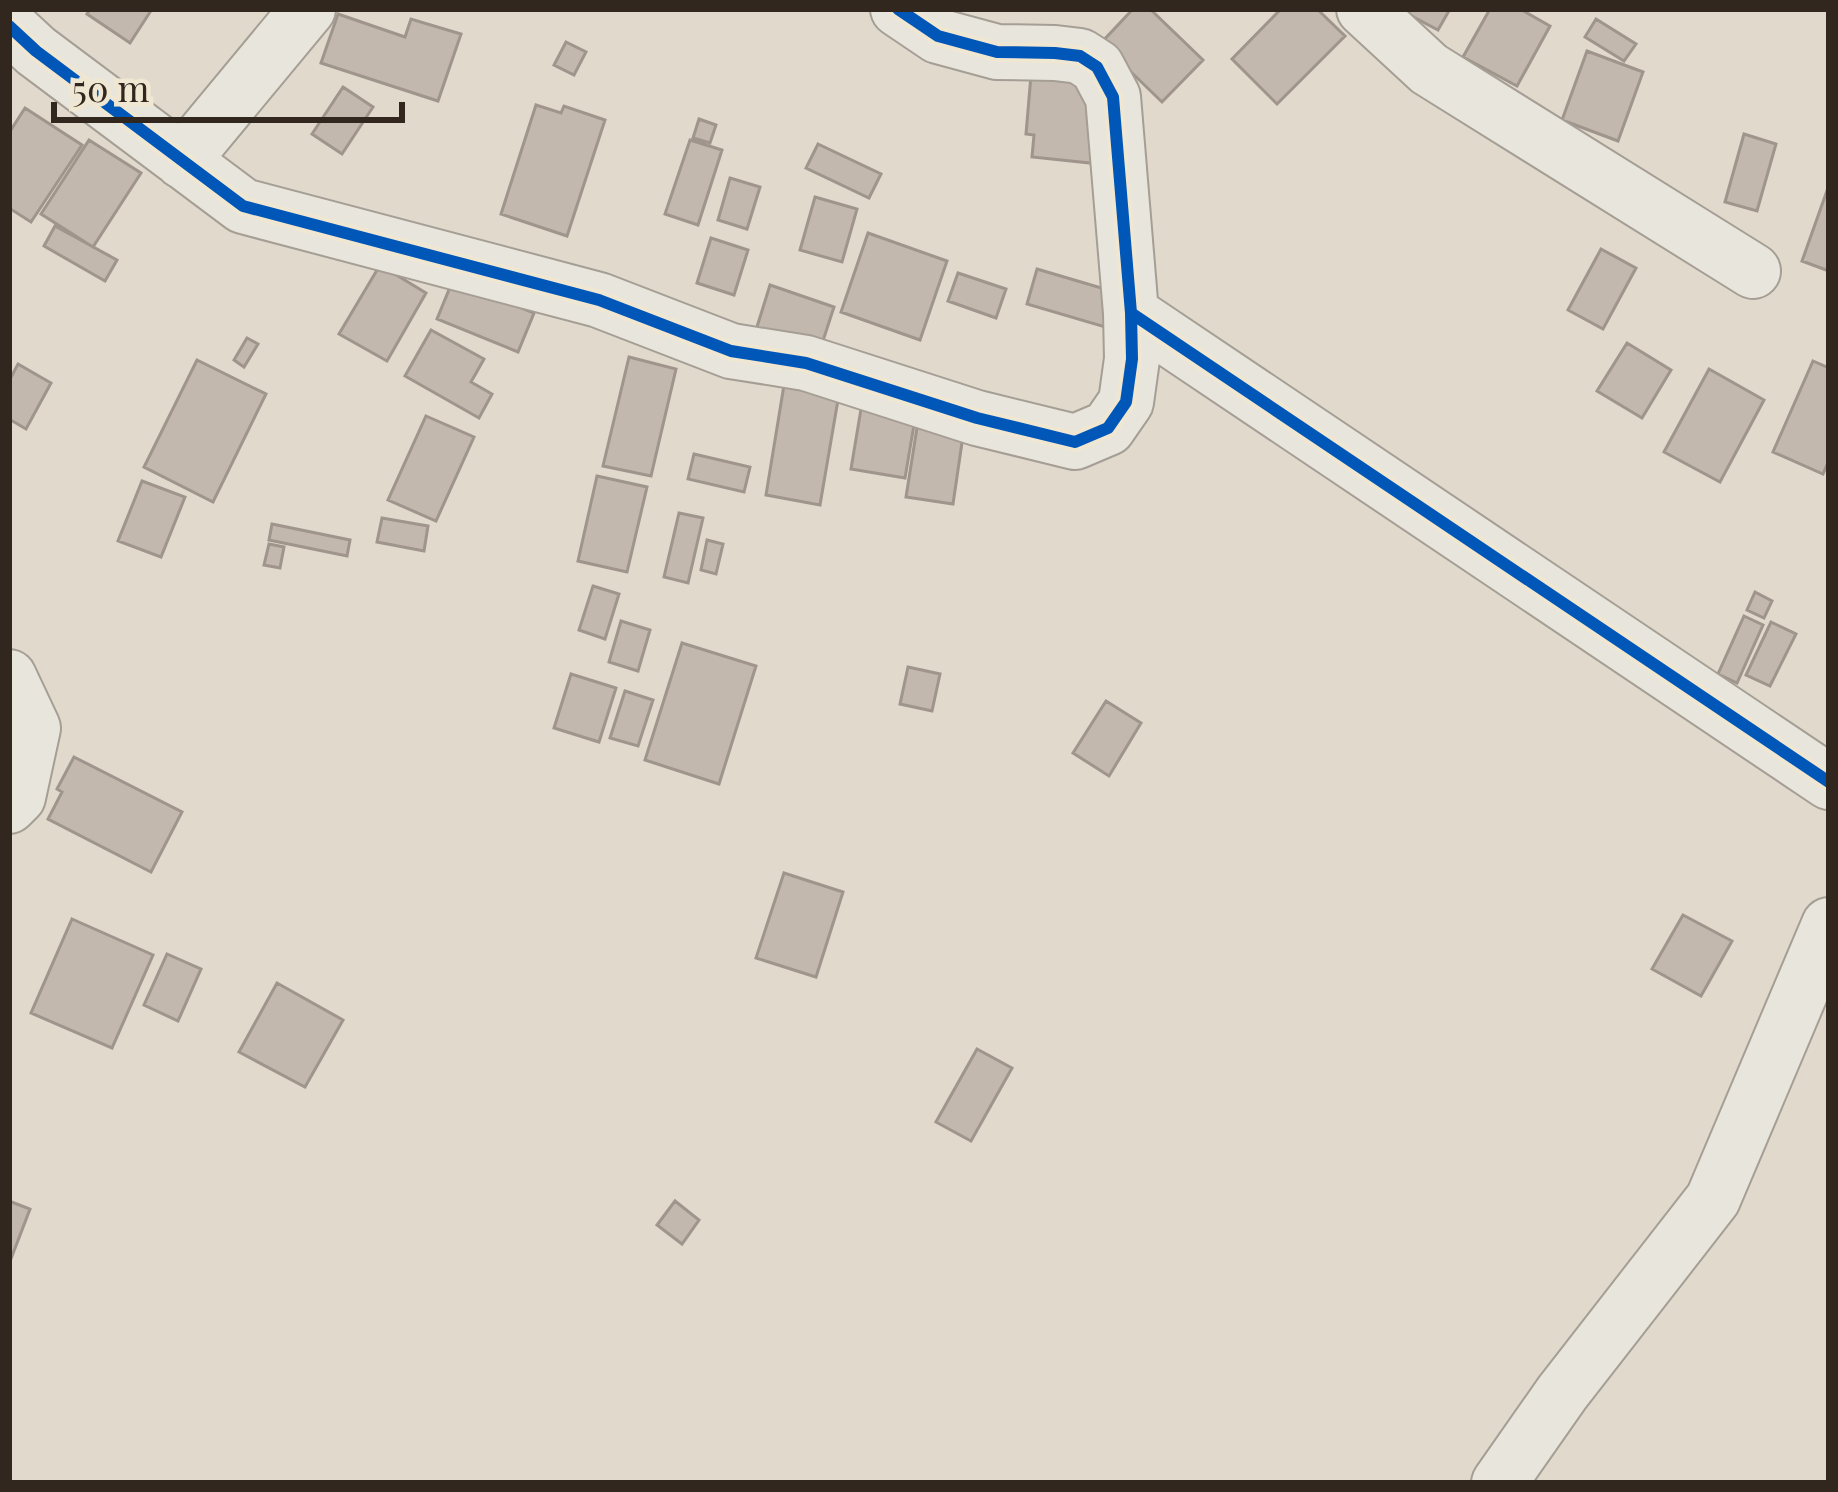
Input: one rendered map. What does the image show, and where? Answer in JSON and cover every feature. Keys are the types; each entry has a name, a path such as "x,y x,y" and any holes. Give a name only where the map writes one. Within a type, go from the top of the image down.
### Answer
{"street":[{"path":"182,161 308,9"},
{"path":"9,26 243,206 599,300 731,351 806,363 977,418 1075,442 1108,428 1126,403 1132,359 1113,98 1097,67 1080,56 997,52 938,36 898,9"},
{"path":"1364,9 1429,69 1754,271"},
{"path":"1132,313 1829,782"},
{"path":"9,677 33,728 18,797 9,806"},
{"path":"1499,1483 1562,1393 1713,1198 1829,925"}],"building":[{"path":"90,9 152,9 130,43 87,14"},
{"path":"1133,9 1150,9 1203,60 1162,102 1101,43"},
{"path":"1281,9 1317,9 1345,36 1277,104 1232,59"},
{"path":"1410,9 1450,9 1438,30 1408,14"},
{"path":"1490,9 1520,9 1550,26 1517,86 1463,57"},
{"path":"338,14 405,37 411,19 461,34 438,101 321,63"},
{"path":"1596,19 1636,44 1624,61 1585,37"},
{"path":"566,42 586,52 574,75 554,65"},
{"path":"1587,51 1643,72 1618,141 1562,120"},
{"path":"1031,75 1090,81 1087,107 1105,109 1100,164 1032,157 1034,135 1026,134"},
{"path":"343,87 373,107 342,154 312,134"},
{"path":"536,105 561,113 564,106 605,120 567,236 501,214"},
{"path":"25,108 82,145 31,222 9,208 9,133"},
{"path":"699,119 716,125 710,143 693,138"},
{"path":"1744,134 1776,144 1757,211 1725,202"},
{"path":"89,140 141,173 93,247 41,214"},
{"path":"690,140 722,150 698,225 665,214"},
{"path":"818,144 881,174 869,198 806,168"},
{"path":"730,178 760,187 747,229 718,220"},
{"path":"1829,185 1829,271 1802,261"},
{"path":"815,197 857,209 842,262 800,250"},
{"path":"55,226 117,260 105,281 44,246"},
{"path":"868,233 947,261 920,340 841,312"},
{"path":"711,238 748,250 734,295 697,283"},
{"path":"1601,249 1636,268 1603,329 1568,310"},
{"path":"380,265 426,293 387,361 339,334"},
{"path":"1037,269 1115,292 1105,327 1027,304"},
{"path":"958,273 1006,289 996,318 948,301"},
{"path":"453,280 534,313 518,352 437,319"},
{"path":"770,285 834,307 820,350 756,330"},
{"path":"431,330 484,359 471,382 492,394 479,418 405,376"},
{"path":"247,338 258,344 244,367 234,360"},
{"path":"1627,343 1671,370 1642,418 1597,391"},
{"path":"629,357 676,369 651,476 603,466"},
{"path":"197,360 266,394 213,502 144,467"},
{"path":"1813,361 1829,368 1829,460 1823,474 1773,452"},
{"path":"18,364 51,383 26,429 9,419 9,381"},
{"path":"1709,369 1764,400 1720,482 1664,452"},
{"path":"784,385 839,394 820,505 766,495"},
{"path":"862,403 916,413 905,478 851,469"},
{"path":"919,415 965,422 953,504 906,497"},
{"path":"426,416 474,437 436,521 388,500"},
{"path":"694,454 750,467 744,492 688,479"},
{"path":"597,476 647,487 627,572 578,561"},
{"path":"142,481 185,497 161,557 118,541"},
{"path":"679,513 703,518 688,583 664,577"},
{"path":"382,518 428,526 424,551 377,542"},
{"path":"272,524 350,540 347,556 269,540"},
{"path":"707,540 723,544 716,574 701,570"},
{"path":"269,544 284,547 280,568 264,565"},
{"path":"593,586 619,594 605,639 579,630"},
{"path":"1755,592 1772,601 1764,618 1747,610"},
{"path":"1744,616 1763,625 1737,683 1718,674"},
{"path":"621,621 650,630 638,671 609,662"},
{"path":"1771,622 1796,634 1770,686 1746,675"},
{"path":"682,643 756,666 719,784 645,760"},
{"path":"908,667 940,674 932,711 900,704"},
{"path":"571,674 616,688 599,742 554,728"},
{"path":"625,691 653,700 638,746 610,738"},
{"path":"1106,701 1141,723 1109,776 1073,753"},
{"path":"74,757 182,812 151,872 48,819"},
{"path":"784,873 843,892 816,977 756,958"},
{"path":"1683,915 1732,941 1701,996 1652,969"},
{"path":"72,919 153,955 112,1048 31,1013"},
{"path":"167,954 201,969 178,1021 144,1005"},
{"path":"277,983 343,1020 305,1087 239,1052"},
{"path":"977,1049 1012,1068 971,1141 936,1122"},
{"path":"9,1201 30,1209 9,1264"},
{"path":"675,1201 699,1220 682,1244 657,1225"}],"cycle path":[{"path":"9,26 243,206 599,300 731,351 806,363 977,418 1075,442 1108,428 1126,402 1132,359 1113,97 1097,67 1080,56 997,52 938,36 898,9"},
{"path":"1131,313 1829,782"}]}
